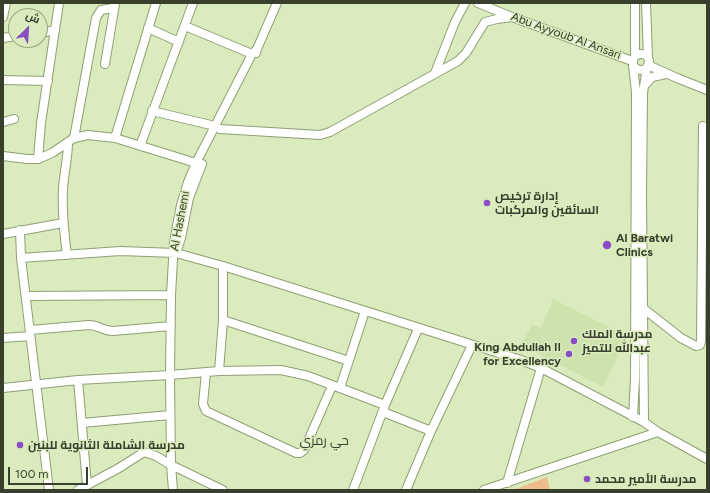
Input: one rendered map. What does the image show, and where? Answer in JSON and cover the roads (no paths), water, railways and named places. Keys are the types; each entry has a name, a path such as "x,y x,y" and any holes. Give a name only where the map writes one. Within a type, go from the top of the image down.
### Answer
{"street":[{"path":"3,17 6,3"},
{"path":"38,159 59,3"},
{"path":"115,138 156,3"},
{"path":"140,146 193,3"},
{"name":"Al Hashemi","path":"185,202 218,128 255,55 254,51 277,3"},
{"path":"435,73 465,3"},
{"name":"Abu Ayyoub Al Ansari","path":"478,3 633,61"},
{"path":"633,417 635,378 636,92 633,61 635,3"},
{"path":"644,422 642,195 643,89 648,63 646,3"},
{"path":"67,255 63,223 63,187 67,159 96,18 101,10 114,5 105,64"},
{"path":"152,111 218,128 320,135 330,132 458,61 466,52 485,22 512,17"},
{"path":"185,26 254,51"},
{"path":"148,28 179,42"},
{"path":"48,31 55,30"},
{"path":"633,61 637,54 643,53 648,63 666,74 707,90"},
{"path":"633,61 636,68 641,70 648,63"},
{"path":"643,89 652,77 666,74"},
{"path":"3,80 48,81"},
{"path":"3,122 14,119"},
{"path":"644,309 681,338 696,346 700,345 705,173 703,126"},
{"name":"Al Hashemi","path":"173,490 171,465 170,375 171,295 174,254 185,202 196,163 218,128"},
{"path":"3,156 28,160 38,159 52,153 71,140 88,135 115,138 196,163"},
{"path":"3,234 63,223"},
{"path":"20,230 21,258 50,490"},
{"path":"21,258 120,251 174,254 224,266 418,329 521,360 541,368 644,422 658,432 707,459"},
{"path":"219,371 223,320 224,266"},
{"path":"26,296 171,295"},
{"path":"206,372 203,404 206,411 296,454 300,453 304,450 349,361 365,312"},
{"path":"223,320 349,361"},
{"path":"3,338 89,325 96,325 105,331 171,326"},
{"path":"353,490 384,409 418,329"},
{"path":"406,490 431,431 472,345"},
{"path":"507,483 541,368"},
{"path":"3,388 78,380 219,371 281,370 308,376 336,387 431,431"},
{"path":"78,380 87,485"},
{"path":"82,423 170,415"},
{"path":"484,490 658,432"},
{"path":"78,490 118,468 142,452 147,452 223,490"}],"place":[{"name":"إدارة ترخيص السائقين والمركبات","path":"487,203"},
{"name":"Al Baratwi Clinics","path":"607,245"},
{"name":"مدرسة الملك عبدالله للتميز","path":"574,341"},
{"name":"King Abdullah II for Excellency","path":"569,354"},
{"name":"مدرسة الشاملة الثانوية للبنين","path":"20,445"},
{"name":"مدرسة الأمير محمد","path":"587,479"}],"district":[{"name":"حي رمزي","path":"324,441"}]}
